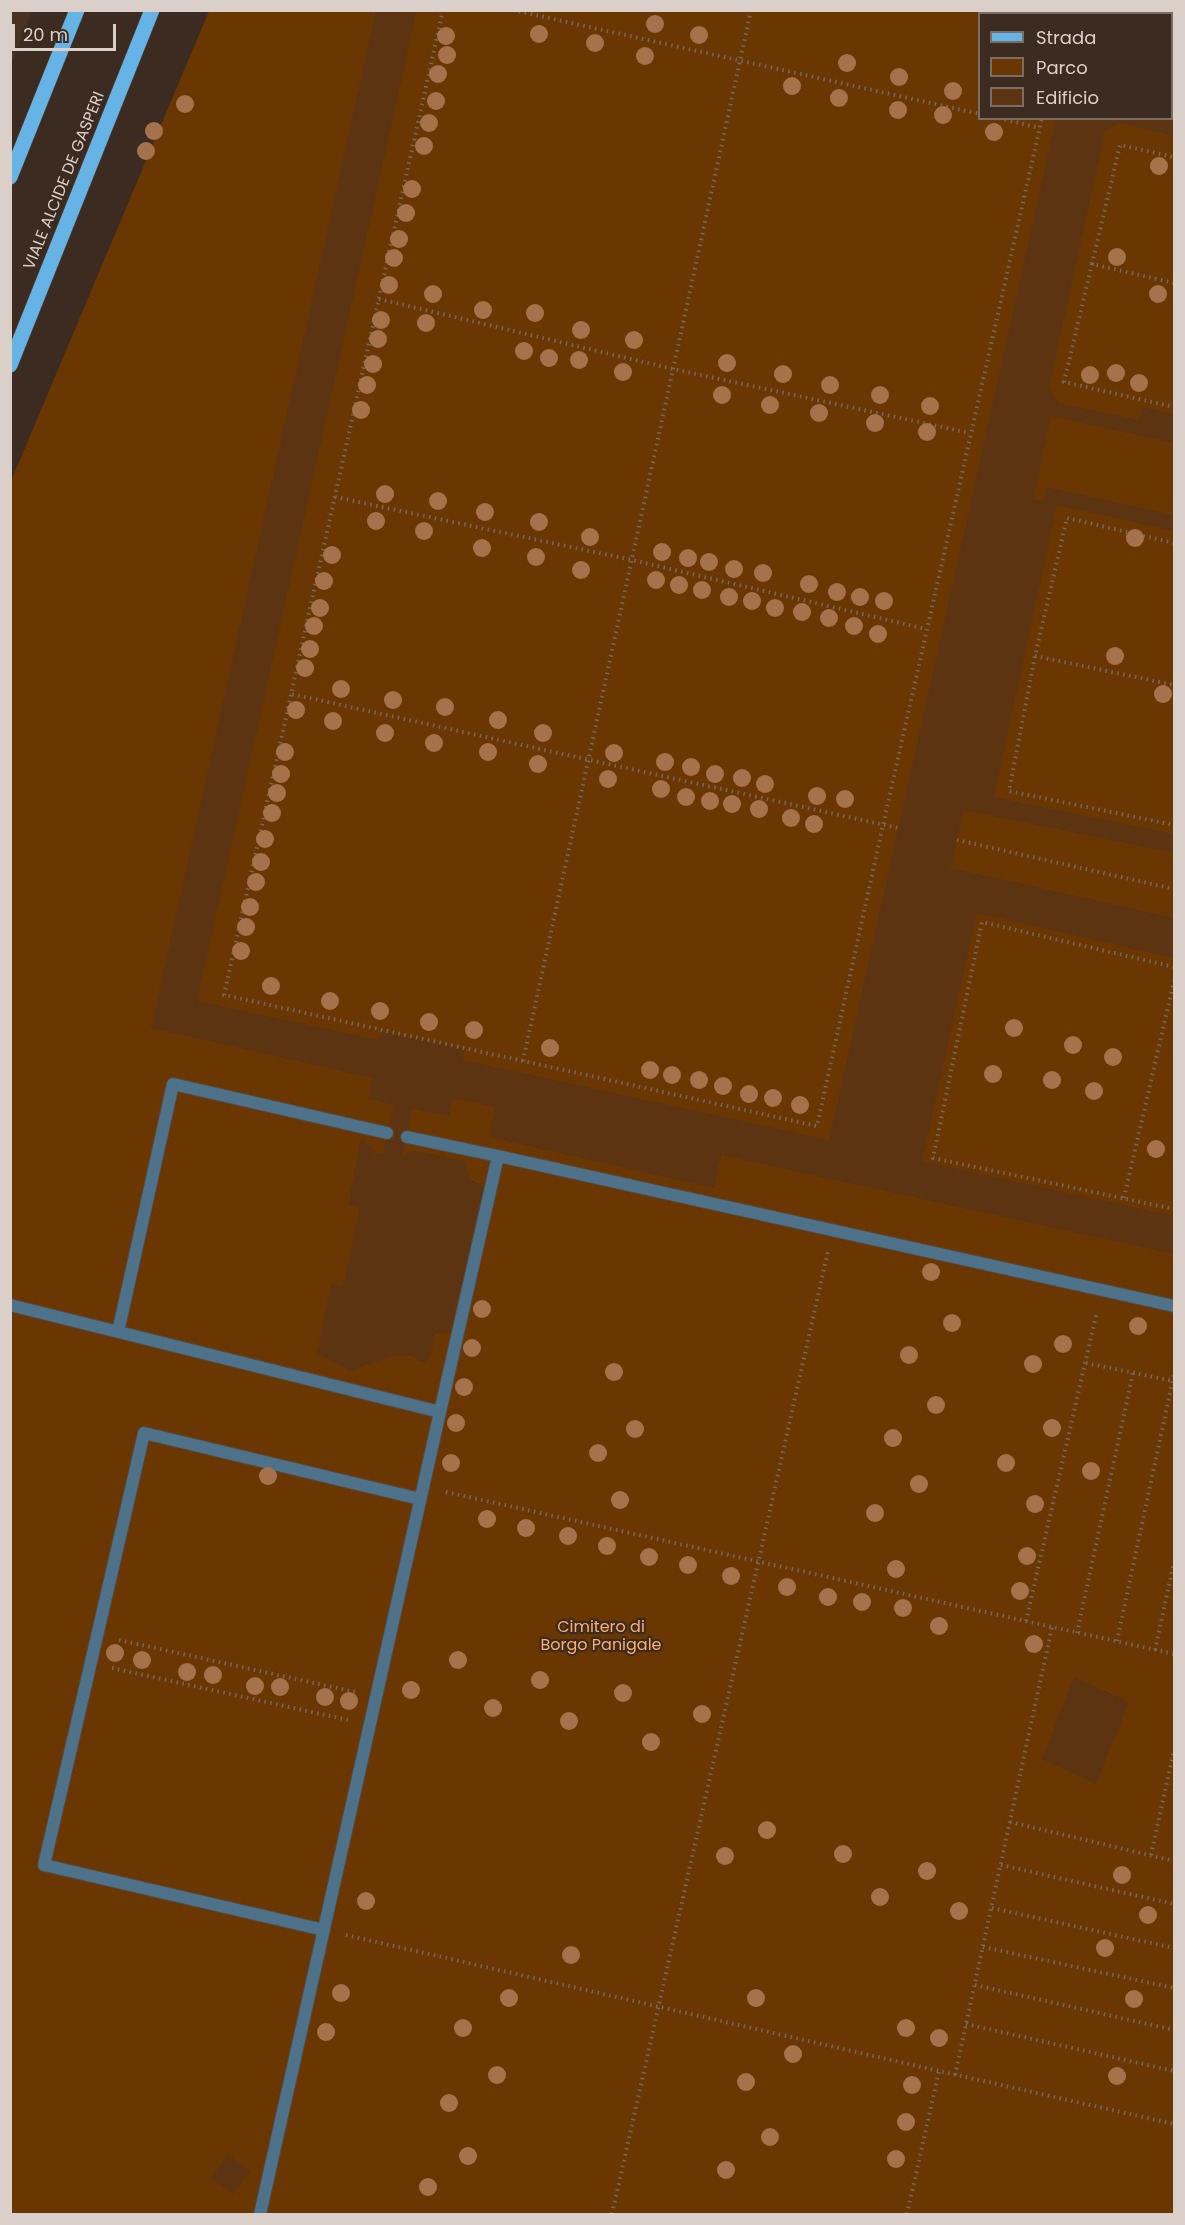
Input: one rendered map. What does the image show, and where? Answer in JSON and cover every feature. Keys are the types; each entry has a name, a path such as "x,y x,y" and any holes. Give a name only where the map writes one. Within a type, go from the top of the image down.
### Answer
{"main road":[{"path":"10,177 77,10"},
{"name":"VIALE ALCIDE DE GASPERI","path":"10,365 152,10"}],"lane":[{"path":"118,1332 173,1084 387,1133"},
{"path":"407,1137 1174,1306"},
{"path":"260,2214 498,1156"},
{"path":"10,1305 440,1412"},
{"path":"324,1930 44,1865 144,1433 420,1499"}],"path":[{"path":"443,10 224,995 817,1126 882,825 1042,120"},
{"path":"513,10 978,114"},
{"path":"523,1061 751,10"},
{"path":"1007,120 1040,128"},
{"path":"1174,157 1120,145 1064,382 1174,406"},
{"path":"1092,264 1174,283"},
{"path":"379,299 674,369 970,433"},
{"path":"335,497 632,560 926,629"},
{"path":"1174,543 1067,518 1035,656 1009,790 1174,825"},
{"path":"1035,656 1174,685"},
{"path":"291,694 898,828"},
{"path":"957,840 1174,889"},
{"path":"1174,967 982,922 933,1158 1174,1209"},
{"path":"1124,1198 1174,981"},
{"path":"612,2214 832,1230"},
{"path":"1026,1621 1102,1290"},
{"path":"1085,1363 1173,1381"},
{"path":"1077,1633 1133,1373"},
{"path":"1117,1641 1174,1374"},
{"path":"423,1487 1174,1654"},
{"path":"1155,1650 1174,1562"},
{"path":"955,2075 1052,1627"},
{"path":"97,1635 376,1696"},
{"path":"90,1663 370,1725"},
{"path":"1151,1855 1174,1750"},
{"path":"1010,1822 1174,1861"},
{"path":"1001,1865 1174,1904"},
{"path":"992,1908 1174,1948"},
{"path":"324,1930 1174,2124"},
{"path":"983,1947 1174,1988"},
{"path":"975,1985 1174,2030"},
{"path":"966,2024 1174,2071"},
{"path":"908,2214 939,2071"}],"shaded area":[{"path":"10,11 32,11 11,66"}],"green space":[{"name":"Cimitero di Borgo Panigale","path":"209,11 1174,11 1174,2214 11,2214 11,481"}],"building":[{"path":"376,10 417,10 197,1001 379,1040 382,1031 465,1049 463,1060 829,1140 1056,120 1174,121 1174,136 1120,123 1105,132 1049,387 1058,403 1139,420 1142,407 1174,414 1174,443 1051,416 1033,499 1043,501 1046,487 1174,515 1174,531 1057,505 994,797 1174,834 1174,853 964,810 951,868 1174,918 1174,958 977,913 922,1161 1174,1216 1174,1254 721,1155 714,1188 489,1137 495,1107 453,1098 449,1116 412,1109 402,1159 408,1152 415,1151 465,1161 470,1180 485,1186 453,1332 435,1334 430,1358 425,1362 418,1361 413,1356 392,1356 350,1371 317,1353 331,1284 343,1286 360,1208 348,1205 361,1139 372,1147 372,1153 383,1153 394,1105 368,1099 372,1078 151,1028"},
{"path":"1080,10 1120,10 1120,12 1080,12"},
{"path":"1074,1677 1129,1702 1096,1784 1042,1759"},
{"path":"228,2155 250,2171 233,2194 211,2178"}]}
